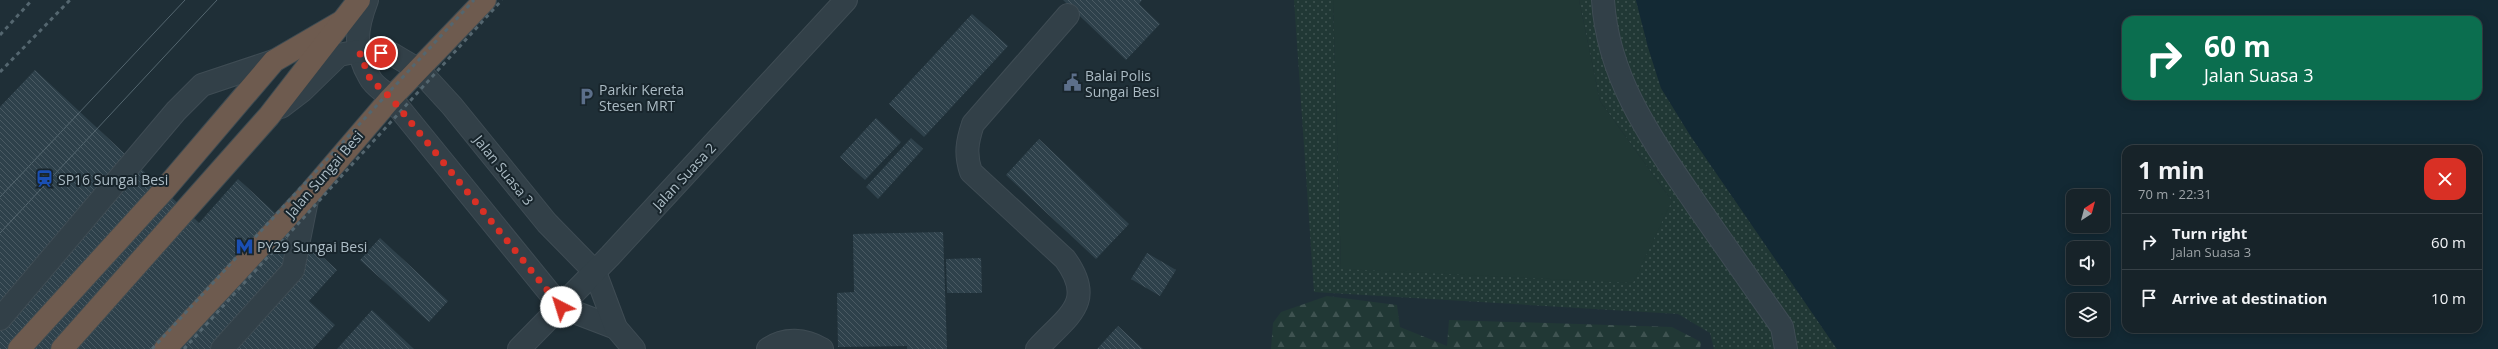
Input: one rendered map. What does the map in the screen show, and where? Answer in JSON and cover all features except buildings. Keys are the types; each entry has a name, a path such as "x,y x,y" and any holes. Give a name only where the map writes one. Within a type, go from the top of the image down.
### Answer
{"highway":[{"path":"62,349 269,116 359,0"},
{"name":"Jalan Sungai Besi","path":"165,349 308,195 391,98 485,0"},
{"path":"19,349 164,190 274,61 341,22"}],"street":[{"name":"Jalan Suasa 3","path":"367,0 356,34 359,51 370,79 391,98 561,307 616,328"},
{"name":"Jalan Suasa 2","path":"519,349 595,272 846,0"},
{"path":"1603,0 1604,19 1617,70 1635,111 1782,327 1786,349"},
{"path":"1038,349 1078,304 1081,291 1076,274 1065,259 970,172 966,157 968,141 974,124 1068,15"},
{"name":"Jalan Suasa 3","path":"269,116 302,91 339,55 359,51 392,54 419,70 452,106 547,223 595,272 616,328 634,349"},
{"path":"0,319 176,111 202,85 274,61"},
{"path":"222,349 294,270 308,195"},
{"path":"768,349 776,344 793,340 813,344 822,349"}],"green space":[{"path":"1294,0 1333,0 1341,269 1672,201 1600,101 1579,0 1636,0 1648,47 1661,88 1690,135 1837,349 1714,349 1710,333 1678,314 1314,292"},
{"path":"1333,0 1579,0 1600,101 1672,201 1633,283 1341,269"},
{"path":"1327,296 1397,305 1400,327 1447,346 1449,320 1672,327 1701,342 1700,349 1271,349 1273,323 1281,312"}],"water":[{"path":"1636,0 2498,0 2498,349 1837,349 1690,135 1661,88 1648,47"}],"tram line":[{"path":"0,197 185,0"},
{"path":"0,233 217,0"}],"railway":[{"path":"0,35 32,0"},
{"path":"0,72 70,0"},
{"path":"152,349 474,0"},
{"path":"184,349 502,0"}],"place":[{"name":"Balai Polis Sungai Besi","path":"1072,83"},
{"name":"Parkir Kereta Stesen MRT","path":"586,97"},
{"name":"SP16 Sungai Besi","path":"45,179"},
{"name":"PY29 Sungai Besi","path":"244,246"}],"route":[{"path":"381,53 359,51 370,79 391,98 446,168 561,307"}]}
